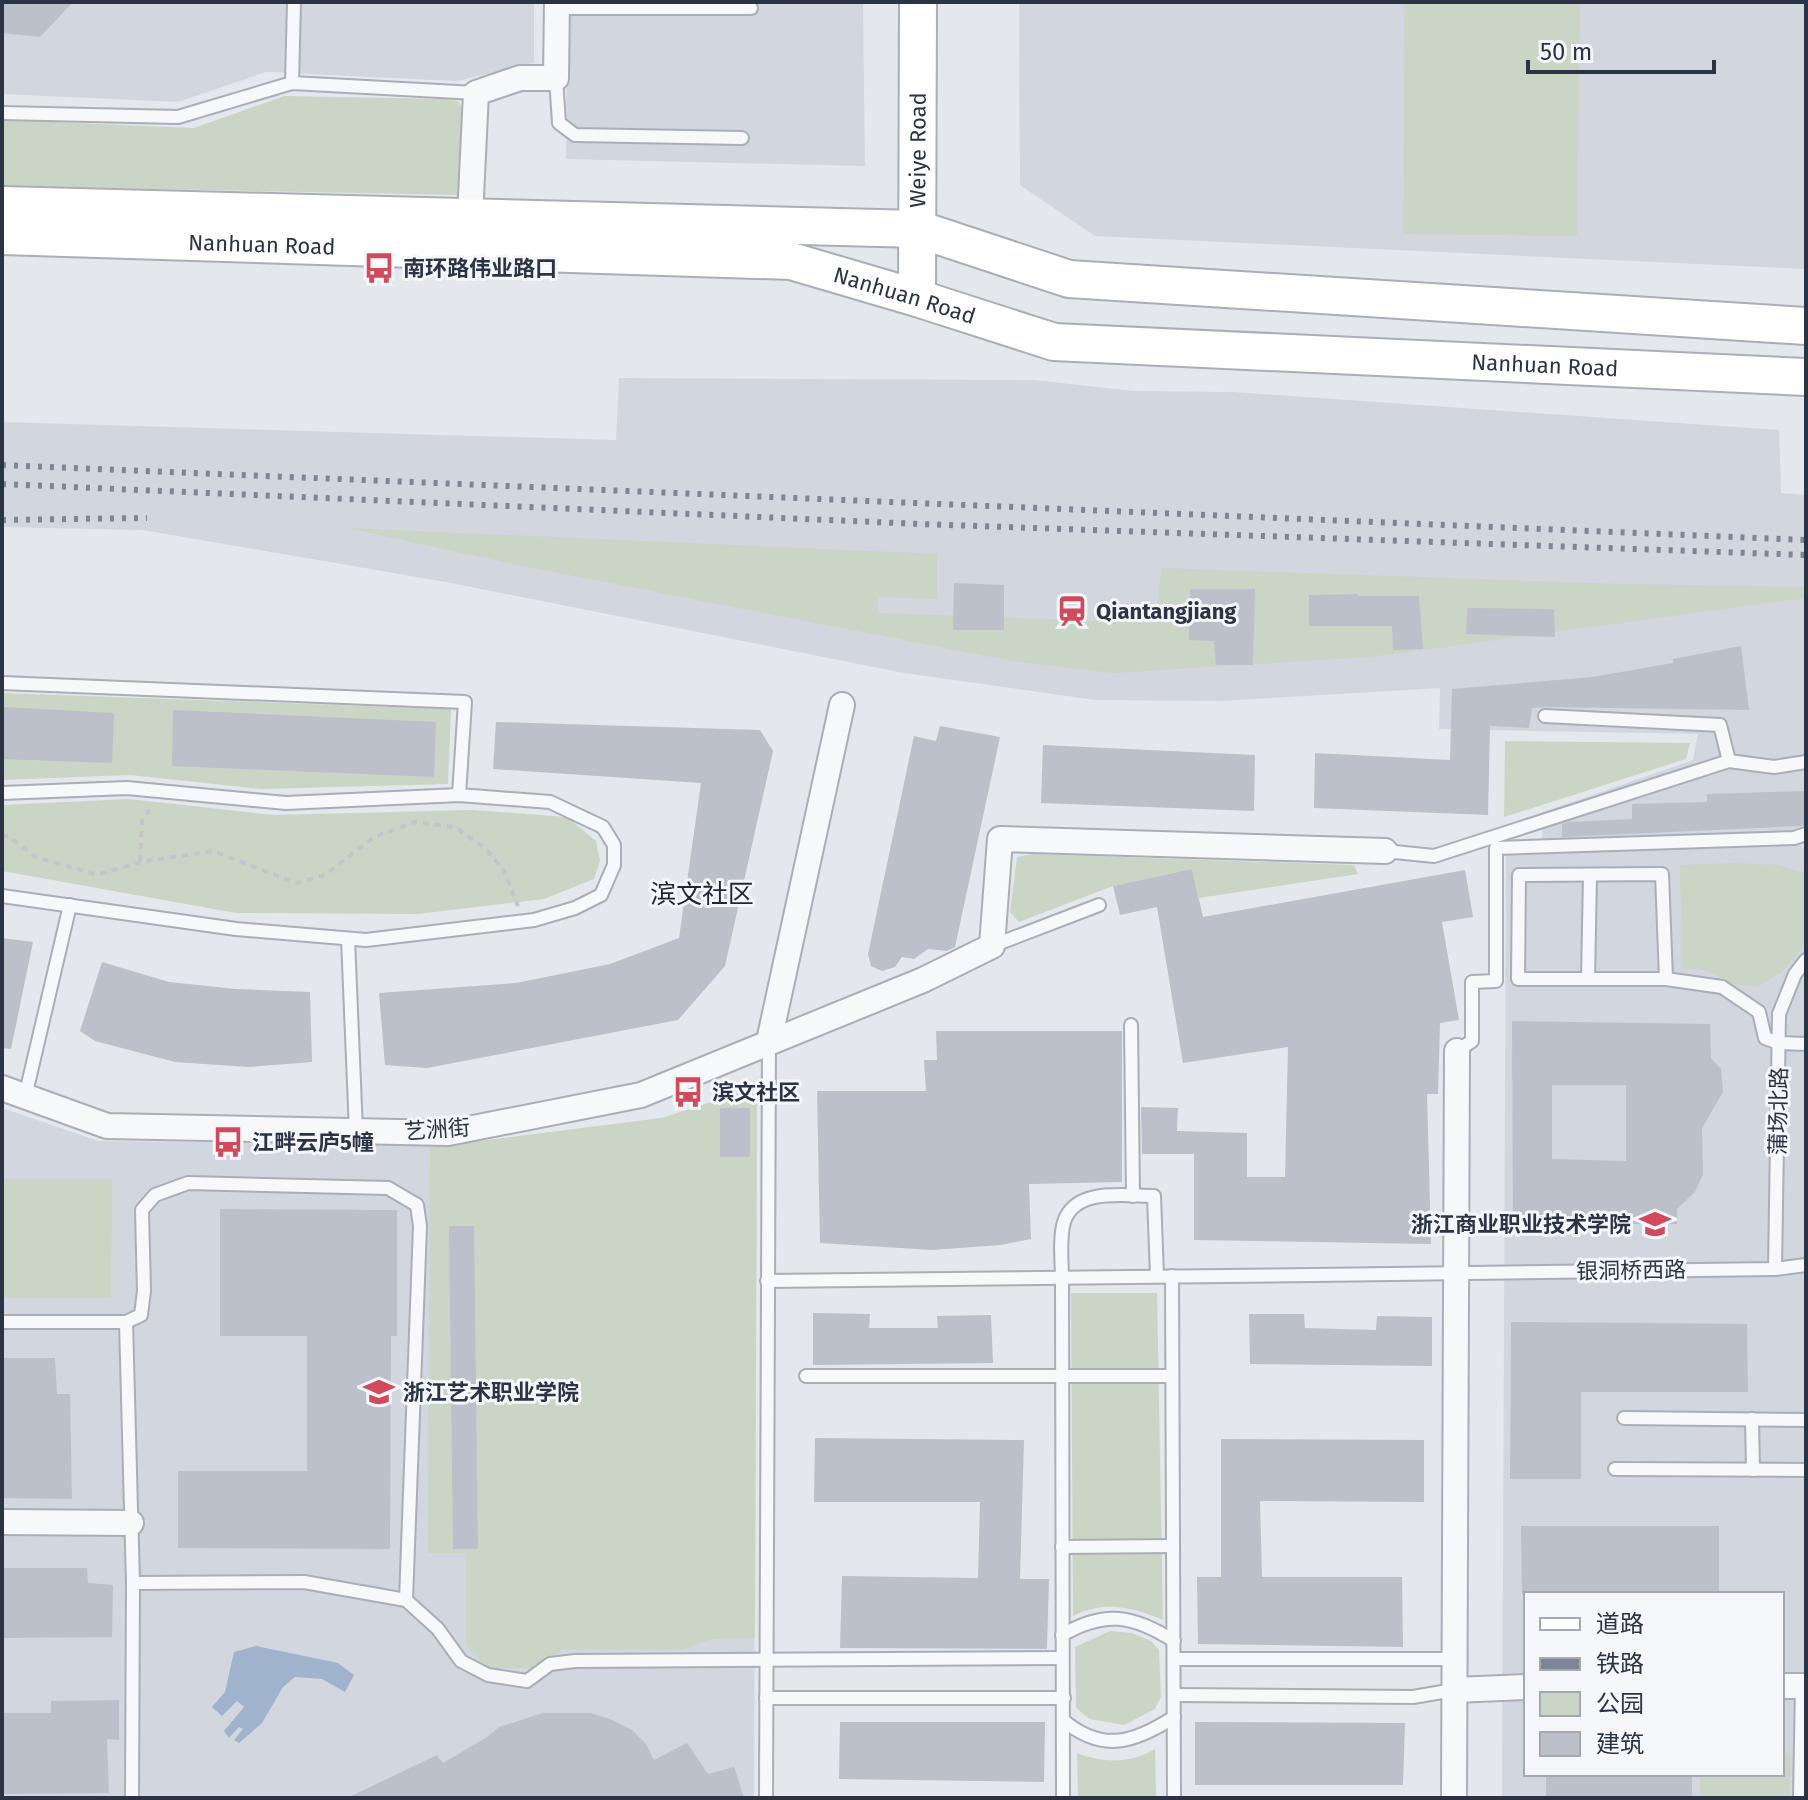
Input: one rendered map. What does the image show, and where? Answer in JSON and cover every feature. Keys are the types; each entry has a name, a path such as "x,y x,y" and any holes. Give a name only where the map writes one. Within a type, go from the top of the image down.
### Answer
{"main road":[{"name":"Weiye Road","path":"917,298 918,2"},
{"name":"Nanhuan Road","path":"2,205 918,229 1069,279 1806,326"},
{"name":"Nanhuan Road","path":"2,236 791,261 1054,342 1806,377"}],"street":[{"path":"470,217 476,93 520,78 556,78 557,5"},
{"path":"769,1041 842,705"},
{"path":"992,946 1000,839 1385,851"},
{"name":"艺洲街","path":"13,1093 107,1126 448,1133 641,1095 923,980 992,946"},
{"path":"1454,1798 1457,1051"},
{"path":"2,1522 131,1523"},
{"path":"1454,1690 1524,1687"}],"lane":[{"path":"292,83 294,2"},
{"path":"557,5 751,8"},
{"path":"556,78 559,123 575,135 742,138"},
{"path":"2,113 178,117 292,83 476,93"},
{"path":"2,683 465,702 459,795"},
{"path":"1545,716 1720,725 1729,761"},
{"path":"1385,851 1434,856 1729,761 1774,767 1806,762"},
{"path":"2,793 127,788 286,803 459,795 550,802 603,827 614,845 614,865 601,895 575,908 524,922 366,940 236,929 2,896"},
{"path":"1457,1051 1472,1041 1472,982 1496,981 1496,848 1794,838 1806,834"},
{"path":"1666,979 1662,874 1519,875 1518,979 1666,979 1722,987 1759,1012 1765,1038 1779,1043 1806,1044"},
{"path":"1588,979 1590,875"},
{"path":"13,1093 70,905"},
{"path":"992,946 1099,905"},
{"path":"348,939 356,1131"},
{"name":"蒲场北路","path":"1775,1269 1779,1014 1795,974 1806,960"},
{"path":"1131,1025 1133,1196"},
{"path":"766,1798 769,1041"},
{"path":"2,1322 126,1322 141,1315 144,1291 142,1210 155,1195 188,1183 388,1188 417,1205 420,1226 406,1600"},
{"path":"1063,1798 1062,1280 1063,1224 1072,1206 1094,1197 1154,1196 1157,1276"},
{"name":"银洞桥西路","path":"767,1281 1062,1280 1157,1276 1775,1269 1806,1265"},
{"path":"1172,1276 1174,1798"},
{"path":"126,1322 133,1583 132,1798"},
{"path":"806,1376 1172,1376"},
{"path":"1624,1418 1806,1420"},
{"path":"1752,1419 1753,1470"},
{"path":"1615,1469 1806,1470"},
{"path":"1062,1547 1173,1546"},
{"path":"133,1583 304,1582 406,1600 438,1629 461,1661 488,1675 527,1681 550,1664 575,1661 1062,1658"},
{"path":"1062,1635 1081,1624 1111,1617 1151,1626 1174,1641"},
{"path":"1174,1659 1455,1659"},
{"path":"1799,1682 1800,1798"},
{"path":"1174,1695 1413,1697 1454,1690"},
{"path":"766,1698 1064,1698"},
{"path":"1063,1720 1081,1735 1104,1742 1135,1738 1174,1717"}],"path":[{"path":"140,862 142,821 164,791"},
{"path":"2,836 8,836 36,857 97,875 140,862 213,851 296,883 325,875 374,837 415,822 455,827 486,849 504,871 524,922"}],"shaded area":[{"path":"2,2 534,2 534,63 457,81 266,72 178,102 2,94"},
{"path":"567,2 863,2 865,166 566,159"},
{"path":"1019,2 1806,2 1806,269 1095,236 1020,185"},
{"path":"619,378 1034,380 1133,391 1233,392 1779,430 1781,493 1806,495 1806,844 1800,846 1806,848 1806,1798 1502,1798 1506,854 1754,847 1543,846 1541,813 1693,760 1698,734 1439,729 1440,688 1221,701 1095,700 904,673 446,582 143,530 2,527 2,422 616,440"},
{"name":"浙江艺术职业学院","path":"757,1087 754,1798 2,1798 2,1108 98,1141 449,1145 662,1118"}],"green space":[{"path":"1405,2 1580,2 1577,236 1403,234"},
{"path":"284,96 458,101 469,119 466,183 457,195 2,186 2,120 194,128"},
{"path":"348,528 937,554 937,599 878,597 878,613 1156,623 1161,568 1621,584 1806,587 1806,595 1804,598 1370,657 1113,673 1012,661 512,564"},
{"path":"2,693 451,709 448,784 261,789 130,775 2,780"},
{"path":"1505,741 1690,743 1686,759 1504,817"},
{"path":"129,799 273,815 473,810 567,817 596,841 600,861 594,879 544,899 418,914 236,913 2,871 2,805"},
{"path":"1033,854 1354,865 1358,874 1199,898 1192,869 1113,886 1019,922 1010,912 1017,857"},
{"path":"1680,865 1777,865 1806,873 1806,944 1782,972 1758,987 1734,984 1703,969 1682,969"},
{"path":"757,1087 755,1638 711,1639 683,1650 564,1649 537,1668 487,1668 466,1645 466,1553 428,1553 430,1145 662,1118"},
{"path":"2,1179 112,1179 111,1298 2,1298"},
{"path":"1071,1293 1157,1293 1163,1620 1118,1607 1096,1608 1073,1616"},
{"path":"1110,1631 1132,1633 1151,1641 1159,1650 1161,1697 1155,1709 1124,1725 1090,1719 1076,1708 1075,1647"},
{"path":"1155,1749 1156,1798 1078,1798 1077,1753 1116,1760 1136,1757"},
{"path":"1784,1750 1791,1754 1789,1798 1700,1798 1700,1776 1784,1776"}],"water":[{"path":"256,1646 338,1663 354,1675 345,1692 322,1679 295,1677 283,1687 262,1723 239,1743 234,1740 243,1729 239,1727 229,1738 224,1731 244,1707 237,1701 222,1716 212,1707 225,1692 234,1652"}],"building":[{"path":"2,2 73,2 40,37 2,33"},
{"path":"954,583 1004,585 1004,630 953,630"},
{"path":"1190,589 1255,589 1253,665 1216,665 1214,641 1189,640"},
{"path":"1309,595 1419,596 1423,649 1393,650 1392,626 1309,626"},
{"path":"1467,608 1554,609 1555,637 1466,634"},
{"path":"1741,646 1749,710 1545,707 1532,708 1529,728 1490,726 1488,815 1314,808 1315,753 1450,760 1452,689 1592,677 1673,663 1673,659"},
{"path":"2,707 114,713 112,763 2,759"},
{"path":"173,710 436,722 434,777 172,766"},
{"path":"496,722 760,730 773,751 725,966 678,1020 427,1068 385,1065 379,993 516,983 610,964 679,938 701,783 493,769"},
{"path":"940,726 1000,737 955,947 947,951 928,949 914,959 902,957 895,967 882,971 871,966 868,954 914,736 936,741"},
{"path":"1043,745 1255,755 1254,811 1041,803"},
{"path":"1806,791 1806,825 1562,837 1562,824 1632,819 1632,804 1707,802 1707,794"},
{"path":"1192,869 1203,917 1465,870 1473,917 1442,922 1459,1020 1440,1023 1438,1094 1427,1094 1431,1244 1194,1240 1194,1154 1142,1154 1141,1107 1178,1108 1177,1131 1247,1133 1247,1177 1285,1177 1288,1047 1183,1063 1157,907 1120,915 1113,886"},
{"path":"2,938 33,942 11,1049 2,1048"},
{"path":"102,962 169,982 310,992 312,1062 248,1067 175,1062 95,1041 80,1031"},
{"path":"1512,1021 1710,1024 1711,1058 1721,1069 1723,1092 1702,1128 1703,1174 1695,1192 1677,1209 1677,1224 1513,1224","holes":["1552,1085 1626,1085 1626,1161 1552,1159"]},
{"path":"936,1031 1122,1031 1122,1182 1029,1184 1031,1239 1001,1245 932,1250 820,1243 817,1091 926,1091 924,1060 937,1060"},
{"path":"720,1108 750,1108 750,1157 720,1157"},
{"path":"220,1209 397,1210 397,1336 391,1336 390,1549 178,1548 178,1471 307,1471 307,1336 220,1336"},
{"path":"449,1226 474,1226 478,1549 453,1549"},
{"path":"813,1313 870,1314 869,1328 938,1328 937,1316 991,1315 993,1363 813,1365"},
{"path":"1249,1314 1304,1314 1305,1328 1376,1330 1377,1316 1432,1317 1432,1366 1250,1364"},
{"path":"1511,1322 1747,1324 1748,1392 1581,1392 1581,1479 1510,1479"},
{"path":"2,1358 55,1358 57,1394 70,1394 72,1499 2,1498"},
{"path":"815,1438 1024,1440 1020,1579 1049,1579 1047,1649 840,1648 842,1576 978,1578 980,1502 814,1502"},
{"path":"1221,1439 1424,1440 1424,1502 1260,1501 1262,1577 1402,1577 1403,1647 1198,1644 1197,1577 1221,1577"},
{"path":"1521,1526 1719,1526 1719,1592 1522,1594"},
{"path":"2,1568 87,1568 88,1583 113,1585 112,1637 2,1638"},
{"path":"119,1700 119,1740 107,1739 109,1793 2,1794 2,1713 51,1713 51,1701"},
{"path":"543,1713 590,1713 610,1719 632,1730 646,1744 654,1760 687,1743 708,1774 734,1767 744,1798 347,1798 437,1755 443,1763 499,1727"},
{"path":"840,1722 1045,1722 1044,1782 839,1779"},
{"path":"1195,1722 1405,1723 1403,1785 1195,1785"},
{"path":"1546,1776 1692,1776 1692,1798 1546,1798"}],"railway":[{"path":"2,465 1806,540"},
{"path":"2,484 920,524 1806,555"},
{"path":"2,520 147,518"}],"place":[{"name":"南环路伟业路口","path":"379,268"},
{"name":"Qiantangjiang","path":"1072,611"},
{"name":"滨文社区","path":"688,1092"},
{"name":"江畔云庐5幢","path":"228,1142"},
{"name":"浙江商业职业技术学院","path":"1655,1224"},
{"name":"浙江艺术职业学院","path":"379,1392"}],"district":[{"name":"滨文社区","path":"702,894"}]}
